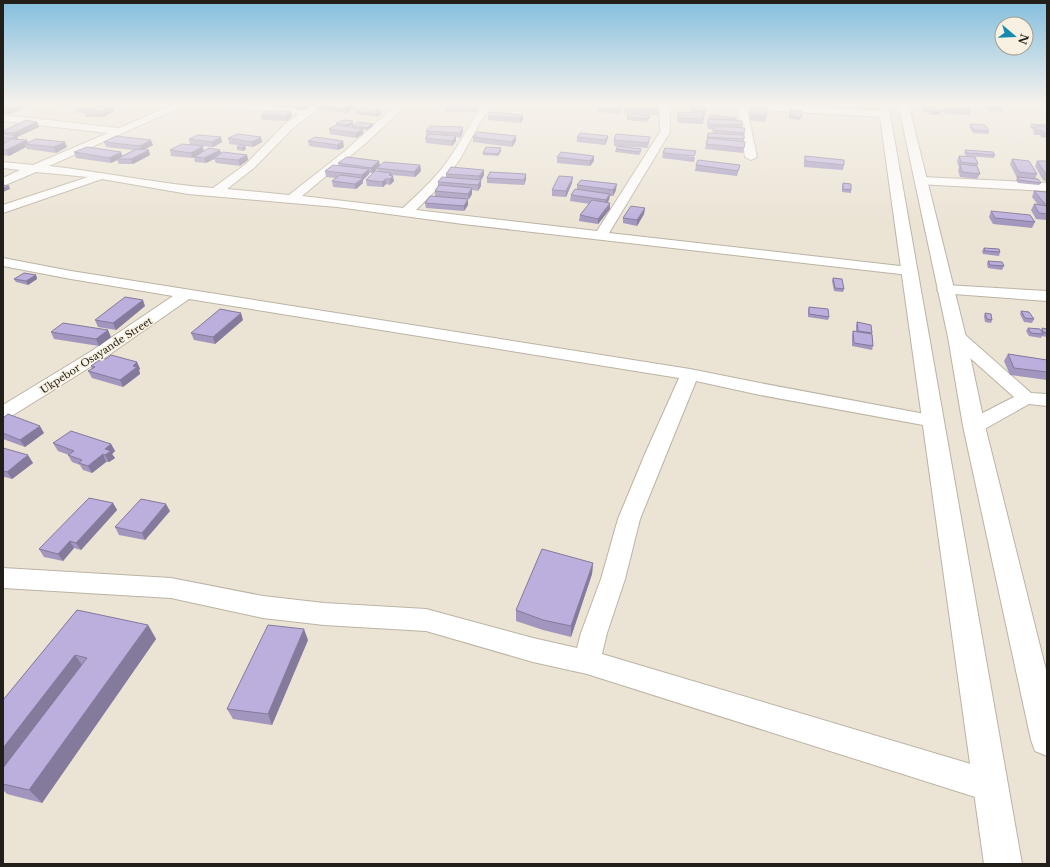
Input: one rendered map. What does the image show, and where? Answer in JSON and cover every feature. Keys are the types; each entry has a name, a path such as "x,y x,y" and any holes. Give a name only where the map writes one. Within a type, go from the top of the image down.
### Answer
{"highway":[{"path":"894,143 909,271 934,421 1003,864"},
{"path":"906,143 922,181 945,290 957,337 974,426 1047,740"}],"street":[{"path":"3,182 94,143"},
{"path":"216,192 246,170 272,143"},
{"path":"291,199 348,155 360,143"},
{"path":"406,212 437,182 456,157 464,143"},
{"path":"601,235 658,143"},
{"path":"750,143 751,157"},
{"path":"3,165 97,175 188,190 291,199 909,271"},
{"path":"41,180 97,175"},
{"path":"3,209 97,175"},
{"path":"922,181 1047,187"},
{"path":"3,262 71,275 690,374 760,389 934,421"},
{"path":"945,290 1047,296"},
{"name":"Ukpebor Osayande Street","path":"3,413 42,391 125,337 187,293"},
{"path":"957,337 1026,398"},
{"path":"587,662 594,633 613,579 629,519 655,454 690,374"},
{"path":"974,426 1026,398 1047,400"},
{"path":"3,578 171,588 271,608 324,614 426,620 533,650 587,662 991,786"}],"building":[{"path":"20,143 6,150 3,150 3,144"},
{"path":"26,143 62,143 54,147 25,144"},
{"path":"117,143 145,143 140,146"},
{"path":"326,143 339,143 337,145"},
{"path":"706,143 745,143 744,148"},
{"path":"182,144 203,146 191,153 170,150"},
{"path":"240,145 245,146 242,148 237,147"},
{"path":"618,146 641,149 639,152 616,149"},
{"path":"87,147 121,152 109,158 74,152"},
{"path":"486,147 501,148 498,154 483,153"},
{"path":"209,148 220,150 204,158 194,157"},
{"path":"665,148 696,151 694,156 663,153"},
{"path":"137,149 149,150 131,159 117,159"},
{"path":"965,150 993,152 995,155 967,153"},
{"path":"223,152 247,155 238,160 214,158"},
{"path":"561,152 594,156 590,161 557,157"},
{"path":"805,156 844,160 844,165 805,161"},
{"path":"959,156 975,157 978,164 961,162"},
{"path":"347,157 379,161 371,168 338,163"},
{"path":"1012,159 1029,161 1037,174 1019,172"},
{"path":"698,160 740,165 738,171 696,165"},
{"path":"1037,161 1047,161 1047,175 1046,174"},
{"path":"384,162 420,165 414,172 377,168"},
{"path":"960,164 977,166 980,174 962,172"},
{"path":"333,165 369,169 362,175 325,171"},
{"path":"451,167 484,170 479,176 446,174"},
{"path":"375,171 391,173 389,175 393,176 382,182 366,180"},
{"path":"490,172 526,174 524,180 487,178"},
{"path":"340,175 363,178 355,184 332,181"},
{"path":"559,176 573,177 566,191 552,190"},
{"path":"442,177 481,180 478,185 438,182"},
{"path":"1017,177 1038,179 1041,183 1019,180"},
{"path":"581,180 617,184 613,190 577,185"},
{"path":"843,183 851,184 851,190 843,189"},
{"path":"439,185 472,188 468,194 435,191"},
{"path":"575,189 610,194 606,200 571,195"},
{"path":"1034,191 1047,192 1047,204 1045,204"},
{"path":"430,196 468,199 464,206 425,203"},
{"path":"592,200 610,203 598,219 580,215"},
{"path":"1034,204 1047,206 1047,214 1039,213"},
{"path":"631,206 645,208 637,220 623,218"},
{"path":"991,211 1030,215 1035,222 995,218"},
{"path":"984,248 999,249 1000,252 985,251"},
{"path":"988,261 1002,262 1004,266 990,265"},
{"path":"24,273 36,275 26,281 14,279"},
{"path":"833,278 842,279 844,289 835,288"},
{"path":"125,297 143,300 113,323 95,320"},
{"path":"809,307 828,309 829,317 809,314"},
{"path":"220,309 241,313 213,337 191,333"},
{"path":"1021,311 1029,312 1034,319 1025,318"},
{"path":"985,313 991,314 992,320 987,319"},
{"path":"857,322 871,325 872,333 858,331"},
{"path":"63,323 108,330 96,339 51,332"},
{"path":"1028,328 1040,329 1043,334 1031,333"},
{"path":"1042,328 1047,329 1047,333 1043,332"},
{"path":"853,331 872,334 873,346 854,343"},
{"path":"1008,354 1047,360 1047,372 1014,368"},
{"path":"111,355 137,362 133,366 137,367 120,380 88,371 95,367 91,366 102,358 106,359"},
{"path":"8,414 40,426 20,440 3,433 3,418"},
{"path":"71,431 111,444 105,449 111,451 105,455 103,454 88,466 79,463 82,460 68,455 74,451 53,443"},
{"path":"3,448 28,455 7,472 3,471"},
{"path":"89,498 113,503 76,543 70,541 58,554 39,549"},
{"path":"141,499 166,504 142,533 115,527"},
{"path":"542,549 593,563 571,626 543,620 516,610"},
{"path":"77,610 148,625 29,790 3,784 3,768 87,658 75,655 3,748 3,700"},
{"path":"268,625 304,629 268,714 227,709"}]}
